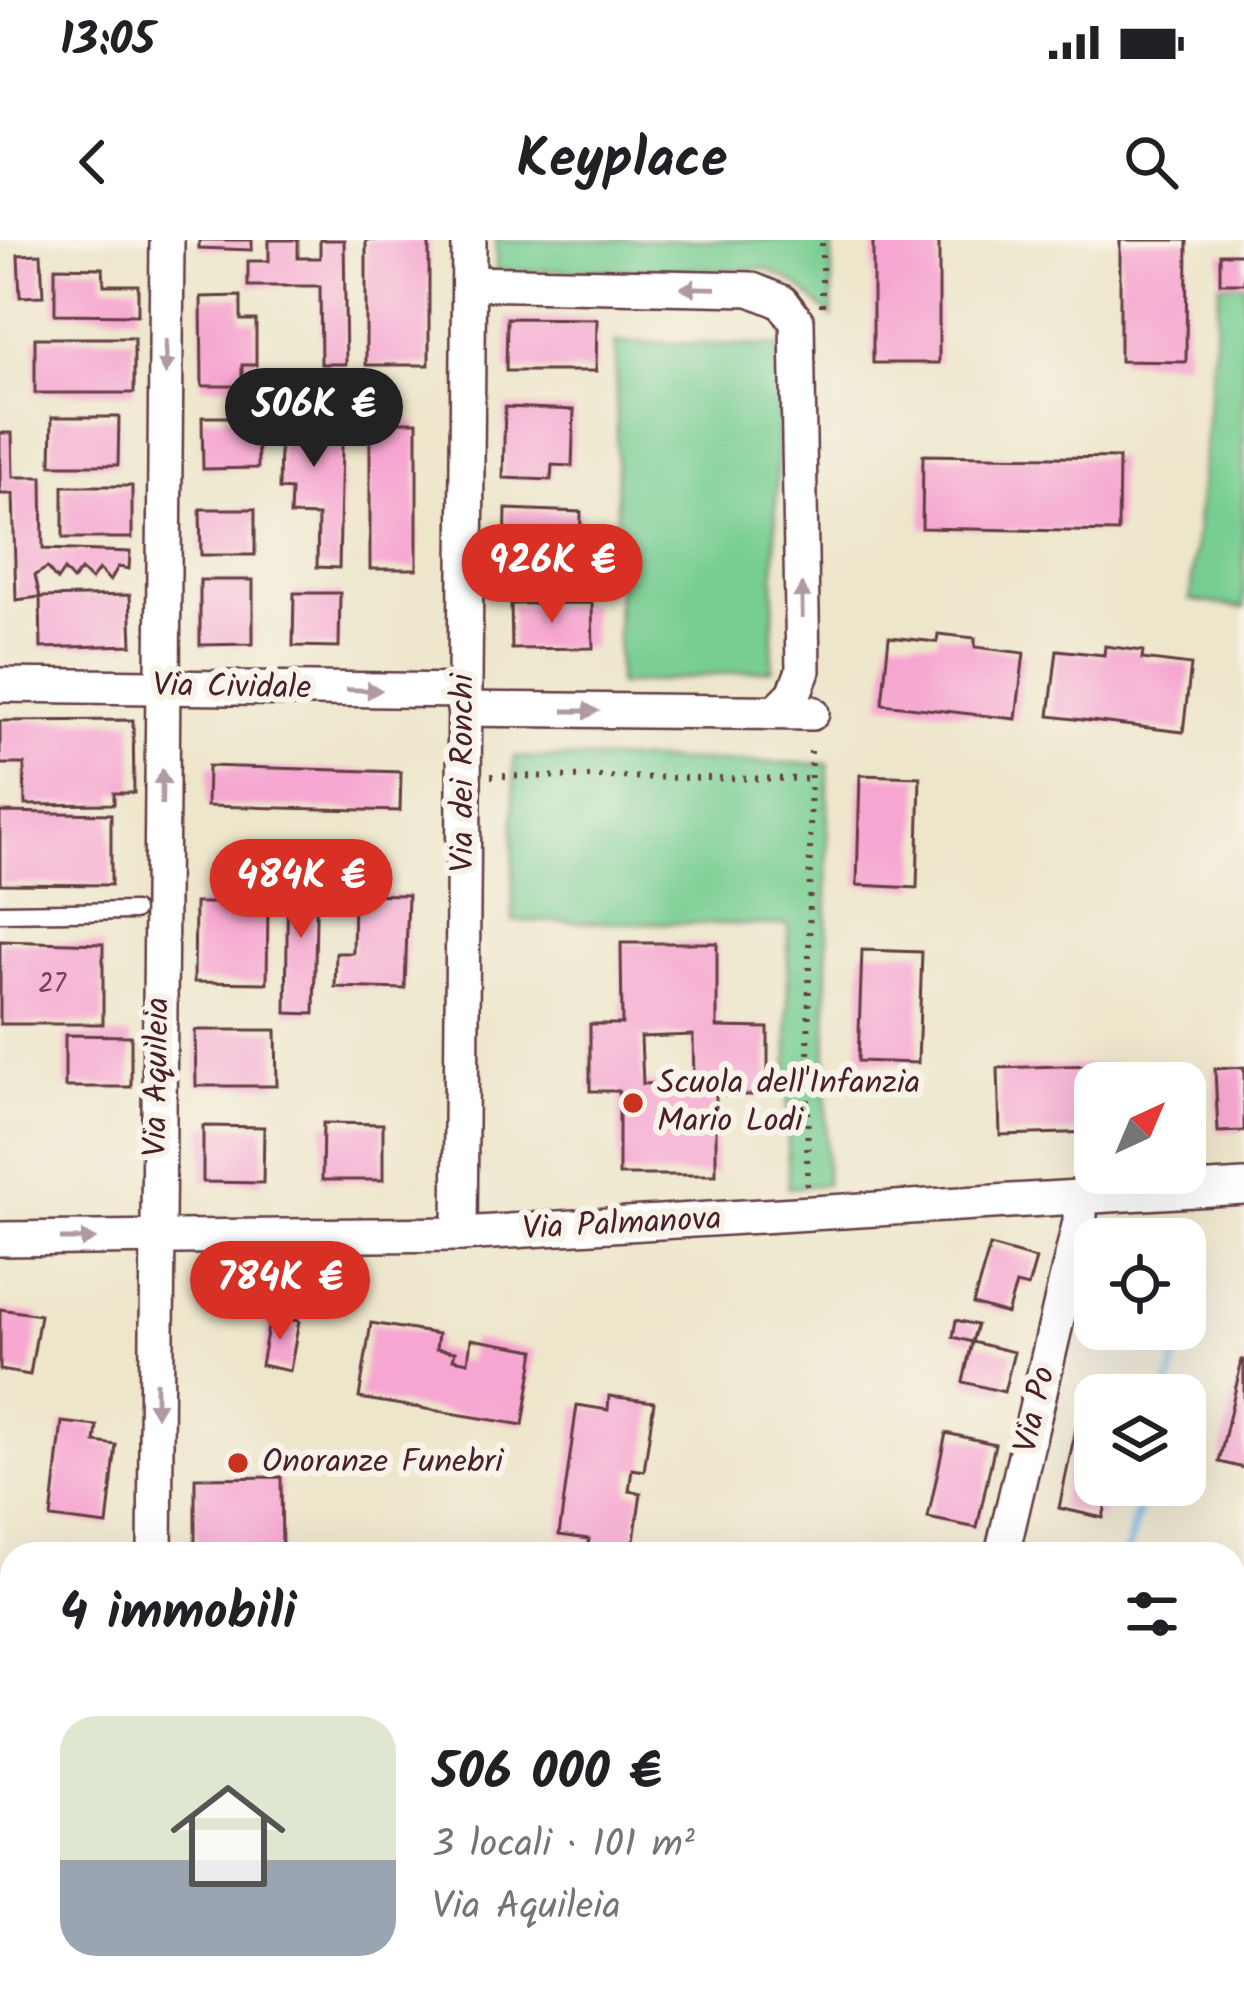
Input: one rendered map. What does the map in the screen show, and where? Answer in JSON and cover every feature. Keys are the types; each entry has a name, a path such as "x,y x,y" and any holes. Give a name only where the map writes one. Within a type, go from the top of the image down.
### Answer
{"street":[{"name":"Via Aquileia","path":"155,1542 167,240"},
{"name":"Via dei Ronchi","path":"460,1234 469,240"},
{"path":"469,283 750,289 782,302 797,322 803,671 794,694 795,711"},
{"name":"Via Cividale","path":"0,686 163,687 795,711"},
{"name":"Via Palmanova","path":"0,1239 460,1234 1244,1187"},
{"name":"Via Po","path":"1005,1542 1080,1221 1080,1195"}],"lane":[{"path":"0,913 134,911"}],"path":[{"path":"795,711 811,779 807,1214"},
{"path":"465,776 811,779"}],"green space":[{"path":"496,240 832,240 832,317 797,285 767,269 496,271"},
{"path":"1220,283 1244,283 1244,608 1190,600"},
{"path":"616,342 780,346 772,669 618,685"},
{"path":"514,757 828,764 826,1184 788,1188 788,925 513,921"}],"building":[{"path":"199,240 252,240 252,250 199,248"},
{"path":"269,240 298,240 298,258 320,258 320,240 344,240 346,364 321,364 320,286 248,286 248,261 269,261"},
{"path":"366,240 429,240 429,365 366,365"},
{"path":"873,240 939,240 939,363 873,363"},
{"path":"1120,240 1187,240 1186,362 1120,361"},
{"path":"41,254 43,296 20,297 18,255"},
{"path":"1220,254 1244,254 1244,283 1220,283"},
{"path":"55,267 103,268 104,285 138,285 138,315 55,314"},
{"path":"241,296 241,320 256,320 256,365 242,365 242,386 202,386 201,297"},
{"path":"507,318 597,319 596,371 506,371"},
{"path":"35,338 134,338 134,393 35,393"},
{"path":"281,403 343,405 339,568 317,567 318,516 290,515 291,490 279,489"},
{"path":"505,407 574,410 572,466 552,465 551,480 503,478"},
{"path":"52,417 119,417 118,465 51,465"},
{"path":"202,417 257,417 258,468 203,469"},
{"path":"370,422 417,422 417,569 370,569"},
{"path":"0,433 12,433 13,477 42,477 43,549 130,552 129,569 118,567 110,581 99,569 91,580 81,570 73,580 64,570 57,580 47,568 35,575 40,597 16,600 13,494 0,494"},
{"path":"923,455 1119,458 1118,532 922,528"},
{"path":"63,486 132,486 132,538 63,538"},
{"path":"200,509 255,509 255,555 201,555"},
{"path":"506,509 581,512 580,564 505,561"},
{"path":"200,580 253,580 253,644 200,645"},
{"path":"294,593 340,593 339,647 293,646"},
{"path":"130,595 132,645 41,648 40,597"},
{"path":"592,603 593,648 512,649 511,604"},
{"path":"938,634 975,638 975,647 1024,653 1016,719 882,704 889,637 937,642"},
{"path":"1105,646 1143,651 1142,659 1191,665 1183,732 1049,716 1057,650 1104,655"},
{"path":"133,720 134,793 114,793 114,804 25,805 24,764 0,764 0,721"},
{"path":"208,766 401,772 400,811 207,806"},
{"path":"860,775 920,777 917,888 857,885"},
{"path":"0,812 111,814 111,885 0,884"},
{"path":"288,870 317,870 314,1014 286,1013"},
{"path":"354,894 408,895 405,989 335,987 336,953 353,953"},
{"path":"195,903 268,903 267,983 194,982"},
{"path":"0,941 103,944 103,1024 0,1024"},
{"path":"621,943 717,943 717,1027 768,1028 768,1095 716,1095 716,1175 619,1175 619,1091 590,1091 590,1024 622,1024","holes":["693,1035 694,1082 643,1084 641,1037"]},
{"path":"862,950 922,952 918,1063 858,1061"},
{"path":"195,1030 276,1030 277,1086 196,1086"},
{"path":"65,1035 131,1036 131,1087 65,1087"},
{"path":"1074,1066 1074,1133 1000,1135 998,1068"},
{"path":"1244,1067 1244,1131 1218,1132 1215,1069"},
{"path":"323,1123 383,1124 383,1180 322,1180"},
{"path":"203,1126 264,1127 263,1183 203,1182"},
{"path":"990,1246 1036,1259 1028,1287 1016,1284 1007,1314 973,1304"},
{"path":"0,1309 40,1315 30,1375 0,1370"},
{"path":"270,1316 299,1321 290,1371 261,1365"},
{"path":"956,1320 977,1325 972,1342 953,1337"},
{"path":"371,1323 438,1334 436,1349 455,1352 453,1359 468,1362 471,1339 535,1350 523,1425 359,1398"},
{"path":"972,1342 1014,1352 1004,1392 963,1382"},
{"path":"1244,1360 1244,1468 1219,1462"},
{"path":"609,1396 654,1402 644,1471 632,1469 629,1491 641,1493 634,1542 589,1542 559,1535 577,1405 608,1410"},
{"path":"62,1422 97,1426 95,1442 116,1445 107,1525 51,1518"},
{"path":"946,1433 995,1444 977,1528 928,1518"},
{"path":"1074,1437 1074,1506 1106,1506 1103,1518 1059,1508"},
{"path":"281,1477 282,1542 195,1542 195,1478"}],"waterway":[{"path":"1172,1374 1177,1350"},
{"path":"1130,1542 1139,1506"}],"place":[{"name":"Scuola dell'Infanzia Mario Lodi","path":"633,1103"},
{"name":"Onoranze Funebri","path":"238,1463"}]}
